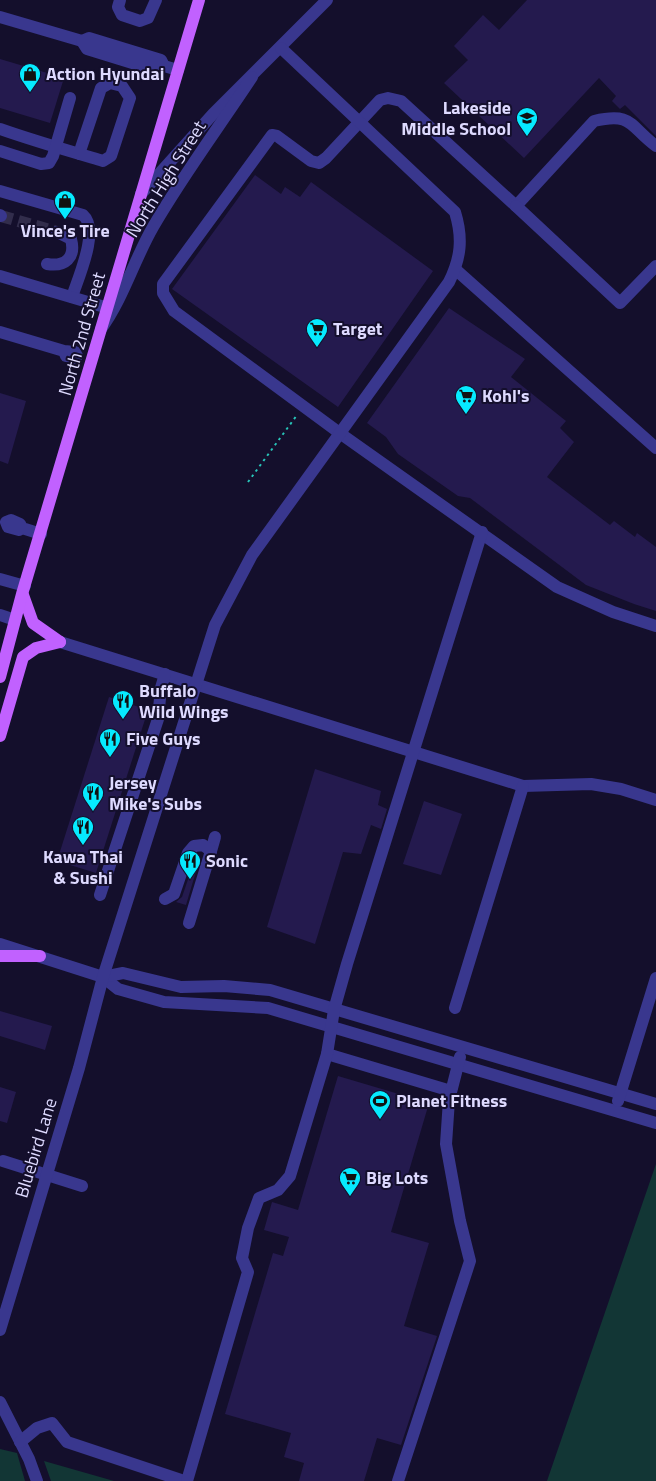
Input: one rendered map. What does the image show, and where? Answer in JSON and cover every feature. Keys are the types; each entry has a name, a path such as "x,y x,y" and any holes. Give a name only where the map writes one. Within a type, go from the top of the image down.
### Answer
{"main road":[{"name":"North 2nd Street","path":"0,678 15,620 199,0"},
{"path":"24,590 34,623 60,642"},
{"path":"0,736 23,657 36,648 60,642"},
{"path":"0,956 40,956"}],"street":[{"path":"120,0 118,7 122,15 140,21 148,18 156,0"},
{"name":"North High Street","path":"141,194 213,114 327,0"},
{"path":"0,17 82,40 87,49 155,70 164,66 178,70"},
{"name":"Bluebird Lane","path":"0,1330 103,977 215,625 252,555 449,282 460,256 460,236 455,212 360,120 281,48"},
{"name":"North High Street","path":"101,329 116,309 139,254 171,196 252,77"},
{"path":"0,129 56,147 79,154 103,161 111,156 130,98 122,86 110,83 101,88 79,154"},
{"path":"0,151 41,164 49,163 56,147 70,98"},
{"path":"656,266 620,303 400,101 388,98 380,100 326,158 318,163 311,161 277,136 272,135 162,284 163,294 174,311 341,434 482,532 557,587 613,612 656,626"},
{"path":"516,206 594,121 608,118 626,119 656,146"},
{"path":"0,191 83,215 87,218 91,236 72,297"},
{"path":"47,264 60,265 65,262 72,251 71,240 57,232"},
{"path":"455,269 656,448"},
{"path":"0,276 108,308"},
{"path":"0,332 64,351"},
{"path":"3,521 11,520 20,524 22,528 41,534"},
{"path":"20,1442 37,1428 52,1423 67,1442 185,1481 248,1272 242,1258 248,1228 259,1198 278,1190 290,1176 327,1054 334,1010 482,532"},
{"path":"0,579 24,590"},
{"path":"0,615 15,620"},
{"path":"60,642 523,786 592,784 656,800"},
{"path":"100,895 158,719 161,688 165,674"},
{"path":"455,1008 523,786"},
{"path":"189,923 215,837"},
{"path":"165,899 174,894 188,853 194,846 203,845 211,851"},
{"path":"0,944 103,977 118,989 164,1002 268,1008 656,1123"},
{"path":"103,977 123,972 181,987 224,986 270,990 620,1095 656,1104"},
{"path":"614,1111 656,978"},
{"path":"398,1481 470,1261 460,1221 446,1144 451,1091 462,1047"},
{"path":"327,1054 451,1091"},
{"path":"2,1161 82,1186"},
{"path":"0,1402 37,1481"}],"path":[{"path":"248,482 303,406"}],"green space":[{"path":"656,1164 656,1481 547,1481"},
{"path":"0,1449 17,1453 25,1481 0,1481"},
{"path":"44,1461 114,1481 51,1481"}],"building":[{"path":"527,0 656,0 656,136 625,105 620,109 612,101 616,96 599,78 524,158 444,83 468,60 454,46 483,15 499,30"},
{"name":"Action Hyundai","path":"0,59 64,78 50,123 0,108"},
{"name":"Target","path":"255,175 281,194 285,187 300,197 311,182 433,271 338,407 172,289"},
{"path":"449,308 525,359 511,377 566,421 560,428 574,442 547,477 610,525 614,521 635,537 637,533 656,547 656,611 586,585 470,498 458,496 398,454 386,437 367,423"},
{"path":"0,393 26,401 8,464 0,461"},
{"path":"109,697 148,710 96,873 57,861"},
{"path":"315,769 381,791 378,805 387,809 381,829 371,825 361,854 343,852 315,944 267,927"},
{"path":"424,801 462,814 441,875 403,864"},
{"path":"196,856 200,858 186,905 176,902 182,897"},
{"path":"0,1011 52,1026 45,1050 0,1036"},
{"path":"338,1076 429,1103 391,1232 429,1243 404,1326 437,1336 401,1445 377,1438 364,1481 299,1481 304,1463 284,1457 291,1433 225,1414 273,1253 283,1256 289,1237 264,1230 272,1202 298,1210"},
{"path":"0,1087 16,1092 7,1123 0,1121"}],"tunnel":[{"path":"1,216 57,232"}],"place":[{"name":"Action Hyundai","path":"30,93"},
{"name":"Lakeside Middle School","path":"527,137"},
{"name":"Vince's Tire","path":"65,220"},
{"name":"Target","path":"317,348"},
{"name":"Kohl's","path":"466,415"},
{"name":"Buffalo Wild Wings","path":"123,720"},
{"name":"Five Guys","path":"110,758"},
{"name":"Jersey Mike's Subs","path":"93,812"},
{"name":"Kawa Thai & Sushi","path":"83,846"},
{"name":"Sonic","path":"190,880"},
{"name":"Planet Fitness","path":"380,1120"},
{"name":"Big Lots","path":"350,1197"}]}
